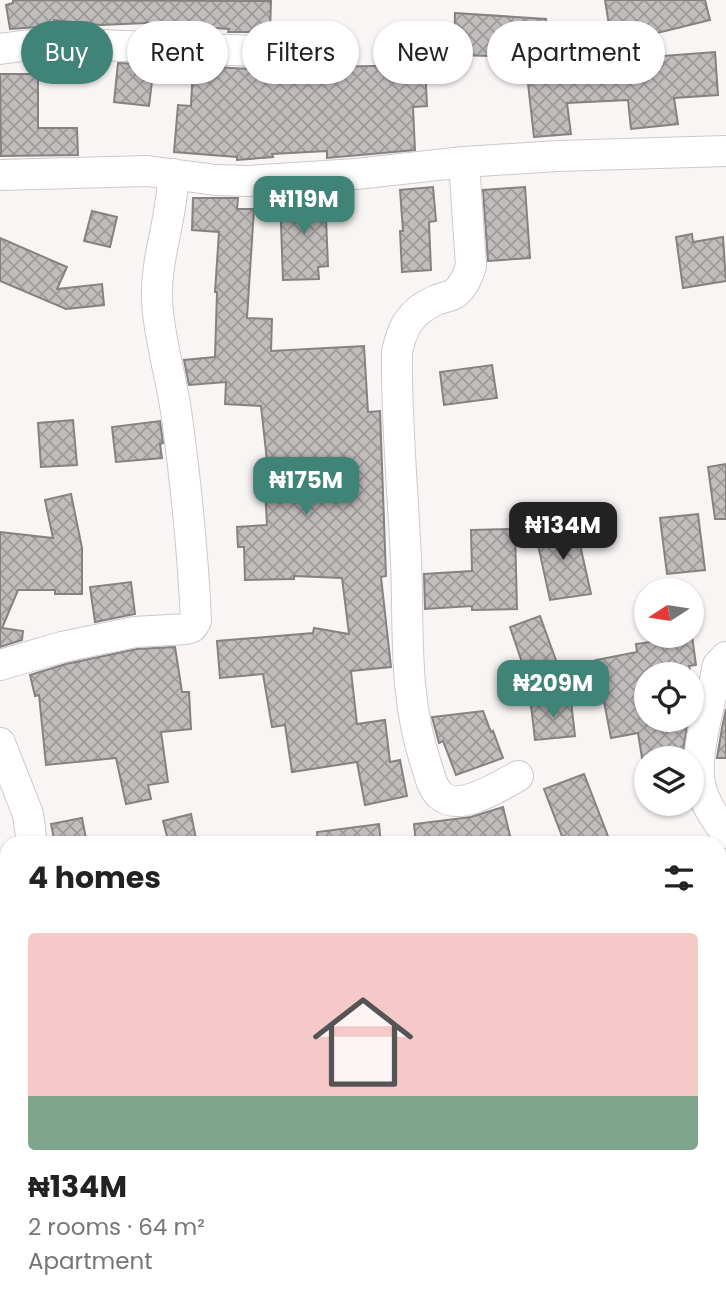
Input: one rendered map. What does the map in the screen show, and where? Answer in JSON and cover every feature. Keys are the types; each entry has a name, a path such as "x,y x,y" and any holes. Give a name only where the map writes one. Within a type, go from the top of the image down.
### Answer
{"street":[{"path":"0,48 46,43 242,50"},
{"path":"0,174 147,171 247,181 558,156 726,152"},
{"path":"464,162 471,266 466,281 455,293 433,301 414,315 401,331 397,352 408,678 420,747 434,788 441,797 452,801 471,799 492,792 518,776"},
{"path":"0,666 62,647 135,632 186,629 192,627 195,621 193,551 177,415 157,302 158,275 173,196 173,174"},
{"path":"726,657 719,665 699,762 700,784 706,801 726,833"},
{"path":"0,743 28,814 31,836"}],"building":[{"path":"13,0 271,1 270,21 242,21 242,32 228,32 228,21 127,21 127,24 113,24 113,21 21,21 21,28 10,29 6,5 13,3"},
{"path":"605,0 705,0 710,20 665,31 665,21 608,21"},
{"path":"455,13 546,19 487,21 487,56 473,56 473,21 455,21"},
{"path":"715,52 718,95 674,98 678,124 631,129 628,100 567,103 571,134 534,137 528,84 665,84 665,56"},
{"path":"118,63 127,64 127,84 152,84 149,106 114,102"},
{"path":"359,66 373,66 373,84 426,84 427,106 413,107 415,150 327,158 327,151 272,154 273,157 237,160 237,157 174,152 178,105 191,106 192,84 228,84 228,68 242,69 242,84 359,84"},
{"path":"0,74 21,74 21,84 38,84 38,128 77,128 78,155 1,156"},
{"path":"433,187 436,221 429,222 431,270 402,272 400,190"},
{"path":"525,187 530,258 488,261 483,190"},
{"path":"325,194 328,266 318,267 319,279 283,280 280,196"},
{"path":"193,198 238,198 237,209 254,209 247,318 272,319 271,351 364,346 368,412 380,411 386,576 381,577 391,667 351,671 357,724 385,720 390,762 400,760 407,796 365,805 357,762 292,772 285,725 272,727 263,674 220,678 217,641 313,633 314,628 349,634 342,578 294,576 294,579 245,580 244,547 238,547 237,527 267,525 264,470 268,470 261,406 225,404 226,382 189,385 184,360 215,357 219,232 192,230"},
{"path":"92,211 117,217 110,247 84,241"},
{"path":"692,234 693,242 723,237 726,281 683,288 676,237"},
{"path":"0,238 67,267 57,289 102,284 104,305 66,309 0,281"},
{"path":"492,365 497,398 444,405 440,372"},
{"path":"73,420 77,465 41,467 38,423"},
{"path":"160,421 162,458 116,462 112,427"},
{"path":"726,464 726,519 715,519 708,467"},
{"path":"71,494 82,548 82,594 55,594 55,590 18,590 2,628 23,631 22,640 0,647 0,532 53,538 45,500"},
{"path":"698,514 705,570 667,574 660,518"},
{"path":"575,522 591,594 550,600 535,531"},
{"path":"515,529 517,609 472,610 472,606 425,609 424,574 472,571 471,530"},
{"path":"131,582 135,614 95,622 90,587"},
{"path":"540,616 558,666 527,677 510,627"},
{"path":"175,647 182,692 189,692 191,729 161,732 168,782 148,785 151,799 126,804 116,758 46,765 39,695 35,696 30,675 66,664 137,649"},
{"path":"636,648 694,648 696,662 634,662 634,732 686,732 684,746 640,746 638,733 611,738 596,660 637,652"},
{"path":"571,701 575,736 535,740 531,705"},
{"path":"726,709 726,758 717,758 722,728"},
{"path":"483,711 503,758 456,775 443,741 439,743 432,717"},
{"path":"584,774 608,836 562,836 544,789"},
{"path":"503,807 510,836 415,836 414,824 471,817"},
{"path":"191,814 195,836 167,836 163,821"},
{"path":"82,818 85,836 53,836 51,824"},
{"path":"379,824 380,836 317,836 317,832"}]}
